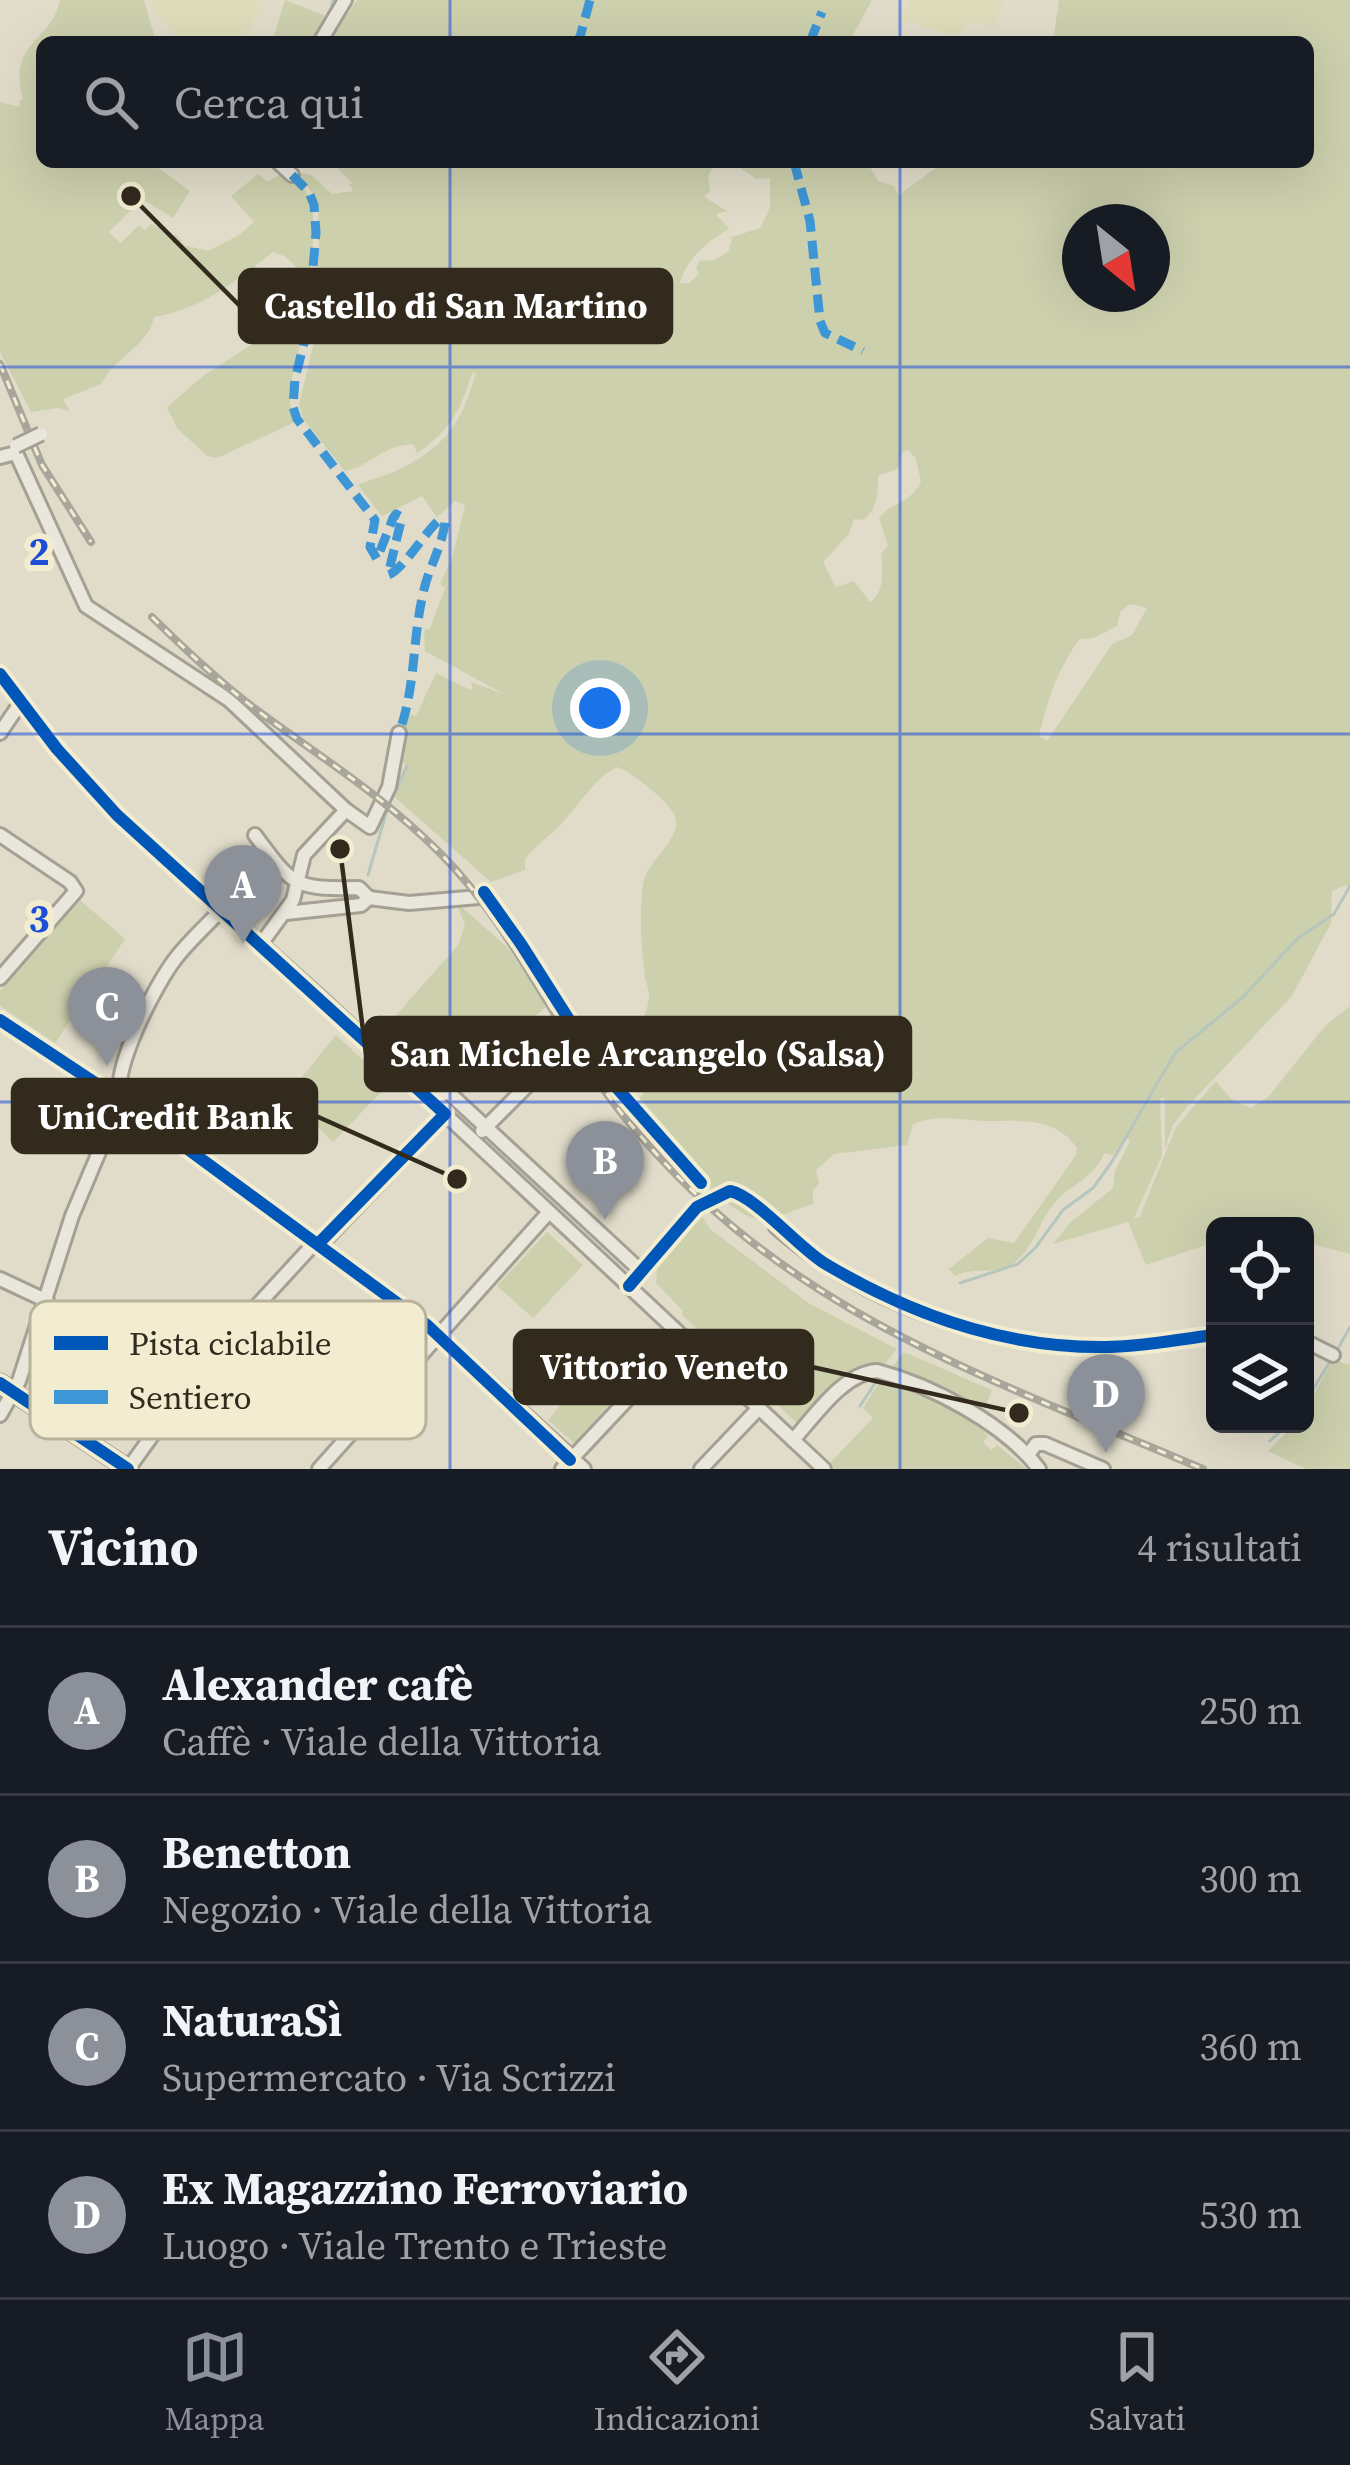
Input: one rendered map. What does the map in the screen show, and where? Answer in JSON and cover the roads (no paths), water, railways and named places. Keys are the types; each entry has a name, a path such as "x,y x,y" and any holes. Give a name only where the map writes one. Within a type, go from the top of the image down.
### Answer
{"main road":[{"path":"84,1439 128,1469"}],"street":[{"path":"324,36 345,0"},
{"path":"284,168 292,175"},
{"path":"0,455 43,433"},
{"path":"0,455 16,453 86,606 229,700 366,826 374,825 389,788 399,733"},
{"path":"0,674 101,800 446,1114 824,1469"},
{"path":"0,733 21,702"},
{"path":"261,944 286,913 304,855 346,810"},
{"path":"0,835 70,882 76,893 0,978"},
{"path":"255,835 298,885 359,888 369,898 424,903 479,897 484,892"},
{"path":"286,913 362,905 369,898"},
{"path":"0,1279 48,1299 72,1216 122,1100 120,1075 150,1000 176,958 223,908"},
{"path":"0,1020 122,1100 394,1301"},
{"path":"473,1140 553,1060"},
{"path":"432,1102 444,1090 642,1272"},
{"path":"261,1301 446,1114"},
{"path":"629,1286 697,1207"},
{"path":"426,1349 549,1212"},
{"path":"776,1227 813,1256 868,1287 990,1334 1110,1347 1206,1335"},
{"path":"426,1326 566,1464 584,1469"},
{"path":"566,1464 685,1338"},
{"path":"0,1415 30,1339"},
{"path":"1314,1346 1333,1355"},
{"path":"793,1440 844,1386 863,1373 877,1371 975,1413 1039,1469"},
{"path":"701,1469 759,1408"},
{"path":"128,1469 150,1439"},
{"path":"319,1469 346,1439"},
{"path":"1028,1455 1036,1444 1045,1444 1103,1469"}],"waterway":[{"path":"332,6 333,0"},
{"path":"392,798 407,766"},
{"path":"368,875 387,810"},
{"path":"960,1283 1018,1264 1036,1247 1063,1210 1093,1188 1111,1163 1175,1053 1243,997 1298,938 1334,914 1350,886"},
{"path":"1339,1347 1350,1327"},
{"path":"1314,1388 1329,1363"},
{"path":"860,1406 878,1379"},
{"path":"1270,1441 1278,1433"}],"tunnel":[{"path":"697,1207 720,1193 737,1192 776,1227"}],"railway":[{"path":"0,364 42,465 91,542"},
{"path":"152,617 240,697 372,794 440,853 492,915 627,1120 688,1187 753,1243 892,1332 1203,1469"}],"place":[{"name":"Castello di San Martino","path":"131,196"},
{"name":"San Michele Arcangelo (Salsa)","path":"340,849"},
{"name":"Alexander cafè","path":"243,944"},
{"name":"NaturaSì","path":"107,1066"},
{"name":"UniCredit Bank","path":"457,1179"},
{"name":"Benetton","path":"605,1220"},
{"name":"Vittorio Veneto","path":"1019,1413"},
{"name":"Ex Magazzino Ferroviario","path":"1106,1453"}]}
